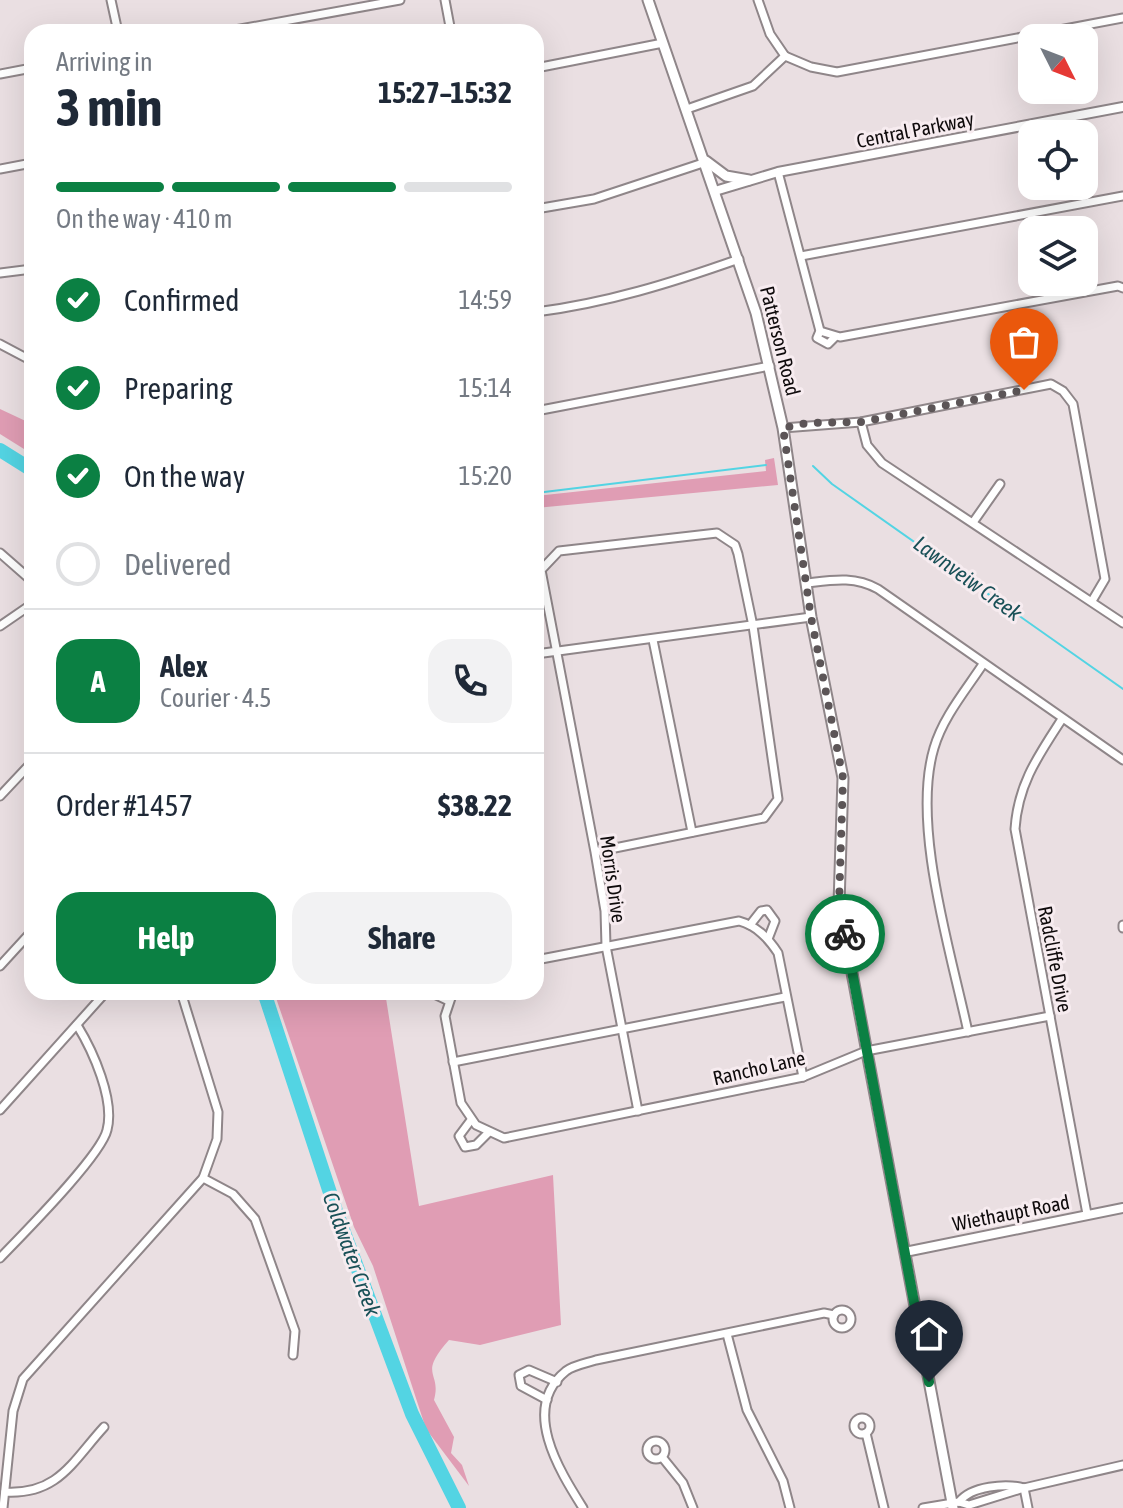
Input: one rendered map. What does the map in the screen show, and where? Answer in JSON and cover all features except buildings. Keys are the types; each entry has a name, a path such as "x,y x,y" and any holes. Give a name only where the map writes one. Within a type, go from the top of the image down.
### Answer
{"main road":[{"name":"Patterson Road","path":"648,0 739,259 770,366 783,428 811,617 843,778 839,904 955,1504"},
{"path":"706,161 726,176 749,180"}],"street":[{"path":"111,0 116,24"},
{"path":"268,24 400,0"},
{"path":"445,0 450,24"},
{"path":"758,0 770,34 785,56 811,67 837,72 1123,18"},
{"path":"544,66 663,43"},
{"path":"687,109 753,86 785,56"},
{"path":"0,74 24,70"},
{"name":"Central Parkway","path":"715,191 778,172 1123,107"},
{"path":"544,208 594,199 706,161"},
{"path":"0,169 24,164"},
{"path":"778,172 820,331 835,337 1118,286 1123,288"},
{"path":"801,256 1123,196"},
{"path":"544,311 589,305 653,289 739,259"},
{"path":"0,273 24,270"},
{"path":"0,344 24,357"},
{"path":"544,409 770,366"},
{"path":"783,428 807,423 861,422 1051,384 1063,391 1073,404 1105,579 1092,601"},
{"path":"861,422 873,455 1123,623"},
{"path":"974,521 1000,484"},
{"name":"Morris Drive","path":"544,567 559,551 717,533 735,545 753,626"},
{"path":"0,553 24,574"},
{"path":"807,583 862,580 1123,760"},
{"name":"Morris Drive","path":"544,585 595,852 605,911 606,946 638,1111"},
{"path":"0,626 24,610"},
{"path":"544,653 811,617"},
{"path":"595,852 764,818 778,799 753,626"},
{"path":"653,640 692,832"},
{"path":"968,1032 927,834 925,787 935,746 946,720 983,664"},
{"name":"Radcliffe Drive","path":"1062,719 1027,772 1017,801 1015,829 1087,1214"},
{"path":"0,796 24,770"},
{"path":"750,925 761,911 767,910 775,921 768,939"},
{"path":"544,958 739,921 750,925 768,939 781,963 785,997 803,1077"},
{"path":"0,966 24,940"},
{"path":"453,1062 785,997"},
{"path":"0,1110 99,1000"},
{"path":"3,1508 13,1411 23,1379 203,1178 217,1139 218,1112 213,1088 184,1000"},
{"path":"449,1001 445,1016 461,1103 473,1122 459,1136 465,1147 476,1145 489,1132"},
{"name":"Rancho Lane","path":"473,1122 504,1138 803,1077 866,1051 1050,1016"},
{"path":"0,1258 92,1155 107,1132 104,1092 91,1053 77,1025"},
{"path":"203,1178 233,1194 255,1219 295,1331 293,1355"},
{"name":"Wiethaupt Road","path":"905,1252 1123,1208"},
{"path":"583,1508 554,1464 546,1430 547,1400 568,1369 596,1360 824,1313 834,1315"},
{"path":"727,1334 747,1410 783,1481 790,1508"},
{"path":"547,1400 521,1386 519,1375 529,1370 557,1382"},
{"path":"5,1492 31,1492 48,1486 104,1427"},
{"path":"866,1433 884,1508"},
{"path":"662,1457 683,1483 693,1508"},
{"path":"923,1508 955,1504 965,1494 989,1488 1024,1488 1123,1465"},
{"path":"1024,1488 1028,1508"}],"shaded area":[{"path":"0,409 24,420 24,449 0,434"},
{"path":"774,458 778,485 544,507 544,495 766,471 765,460"},
{"path":"277,1000 386,1000 419,1206 553,1175 561,1325 480,1345 449,1340 432,1367 436,1391 434,1400 454,1437 451,1453 462,1465 469,1486 426,1429 373,1266 354,1227"}],"waterway":[{"name":"Coldwater Creek","path":"0,450 24,465"},
{"name":"Lawnveiw Creek","path":"544,492 766,465"},
{"name":"Lawnveiw Creek","path":"813,466 832,484 1123,689"},
{"name":"Coldwater Creek","path":"267,1000 336,1211 412,1414 459,1508"}],"way so far":[{"path":"845,934 839,904 843,778 811,617 783,428 807,423 861,422 1024,390"}],"route":[{"path":"845,934 929,1382"}]}
